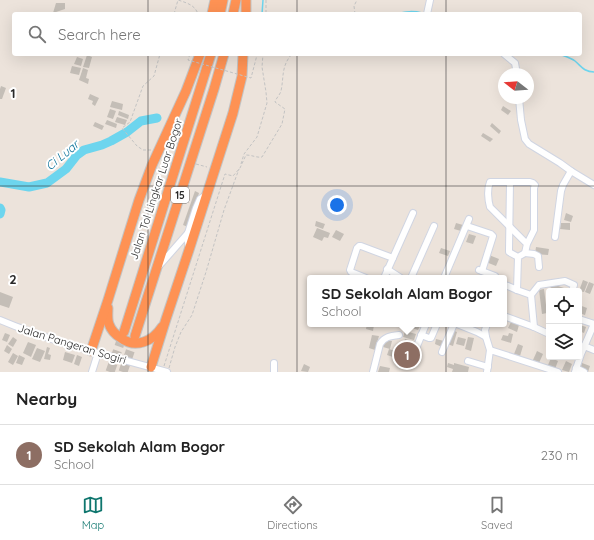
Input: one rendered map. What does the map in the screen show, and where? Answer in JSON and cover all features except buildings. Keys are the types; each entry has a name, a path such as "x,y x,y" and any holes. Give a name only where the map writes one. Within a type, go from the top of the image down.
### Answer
{"highway":[{"path":"212,12 215,0"},
{"path":"220,12 223,0"},
{"path":"233,12 236,0"},
{"path":"246,0 246,12"},
{"path":"95,352 108,300 139,200 152,165 186,91 199,56"},
{"name":"Jalan Tol Lingkar Luar Bogor","path":"124,332 210,56"},
{"name":"15","path":"135,336 223,56"},
{"path":"151,367 233,113 242,76 243,56"},
{"path":"108,300 109,324 113,331 126,342 138,343 150,340 162,328 166,319"}],"street":[{"path":"427,12 430,0"},
{"path":"506,56 515,63 516,68"},
{"path":"520,104 525,139 529,144 594,185"},
{"path":"556,237 560,191 571,171"},
{"path":"527,244 534,230 535,185 530,182 491,181 488,185 490,207 527,244 530,253"},
{"path":"510,182 509,251 518,257"},
{"path":"189,250 187,238 196,208 200,200 207,194"},
{"path":"385,275 413,213"},
{"path":"445,275 470,219"},
{"path":"412,275 434,226"},
{"path":"467,226 493,236 480,270 492,275"},
{"path":"156,270 188,233"},
{"path":"358,275 351,272 350,270 359,246 393,258"},
{"path":"518,257 530,253 536,254 538,257 539,267"},
{"path":"517,290 518,257"},
{"path":"387,269 396,275"},
{"path":"534,327 531,295 539,285 565,281 574,285 573,288"},
{"path":"507,286 531,295"},
{"path":"507,317 546,333"},
{"name":"Jalan Pangeran Sogiri","path":"0,320 20,329 166,372"},
{"path":"582,320 594,324 582,350"},
{"path":"417,346 425,327"},
{"path":"422,335 430,338 436,327"},
{"path":"442,352 454,327"},
{"path":"463,327 486,337"},
{"path":"468,361 487,369 490,350 486,337 486,327"},
{"path":"373,372 381,342 389,336 398,335"},
{"path":"584,346 594,350"},
{"path":"490,350 558,372"},
{"path":"92,372 95,352"},
{"path":"578,360 576,370 584,372"},
{"path":"274,363 274,372"}],"path":[{"path":"175,12 178,0 190,4 197,12"},
{"path":"266,0 266,12"},
{"path":"355,12 354,6 357,0"},
{"path":"151,150 143,150 137,146 122,128 130,122 144,86 154,76 159,56"},
{"path":"189,56 188,60 251,78 256,56"},
{"path":"166,372 181,332 192,315 224,210 244,154 258,137 267,103 262,67 263,56"},
{"path":"221,171 225,174 233,176 240,168 246,156 262,157 282,124 285,109 276,102 276,99 280,92 282,73 290,56"},
{"path":"163,154 173,157"},
{"path":"196,164 207,167"},
{"path":"166,372 225,174"}],"waterway":[{"path":"262,12 263,0"},
{"path":"403,12 410,12"},
{"path":"410,12 416,12"},
{"path":"564,56 573,60 585,70 594,72"},
{"name":"Ci Luar","path":"0,182 29,187 47,183 66,169 77,155 84,150 111,141 127,132 141,121 157,118"},
{"name":"Ci Luar","path":"0,208 0,214"}],"tunnel":[{"path":"110,372 124,332"},
{"path":"123,372 135,337"}],"place":[{"name":"SD Sekolah Alam Bogor","path":"407,355"}]}
